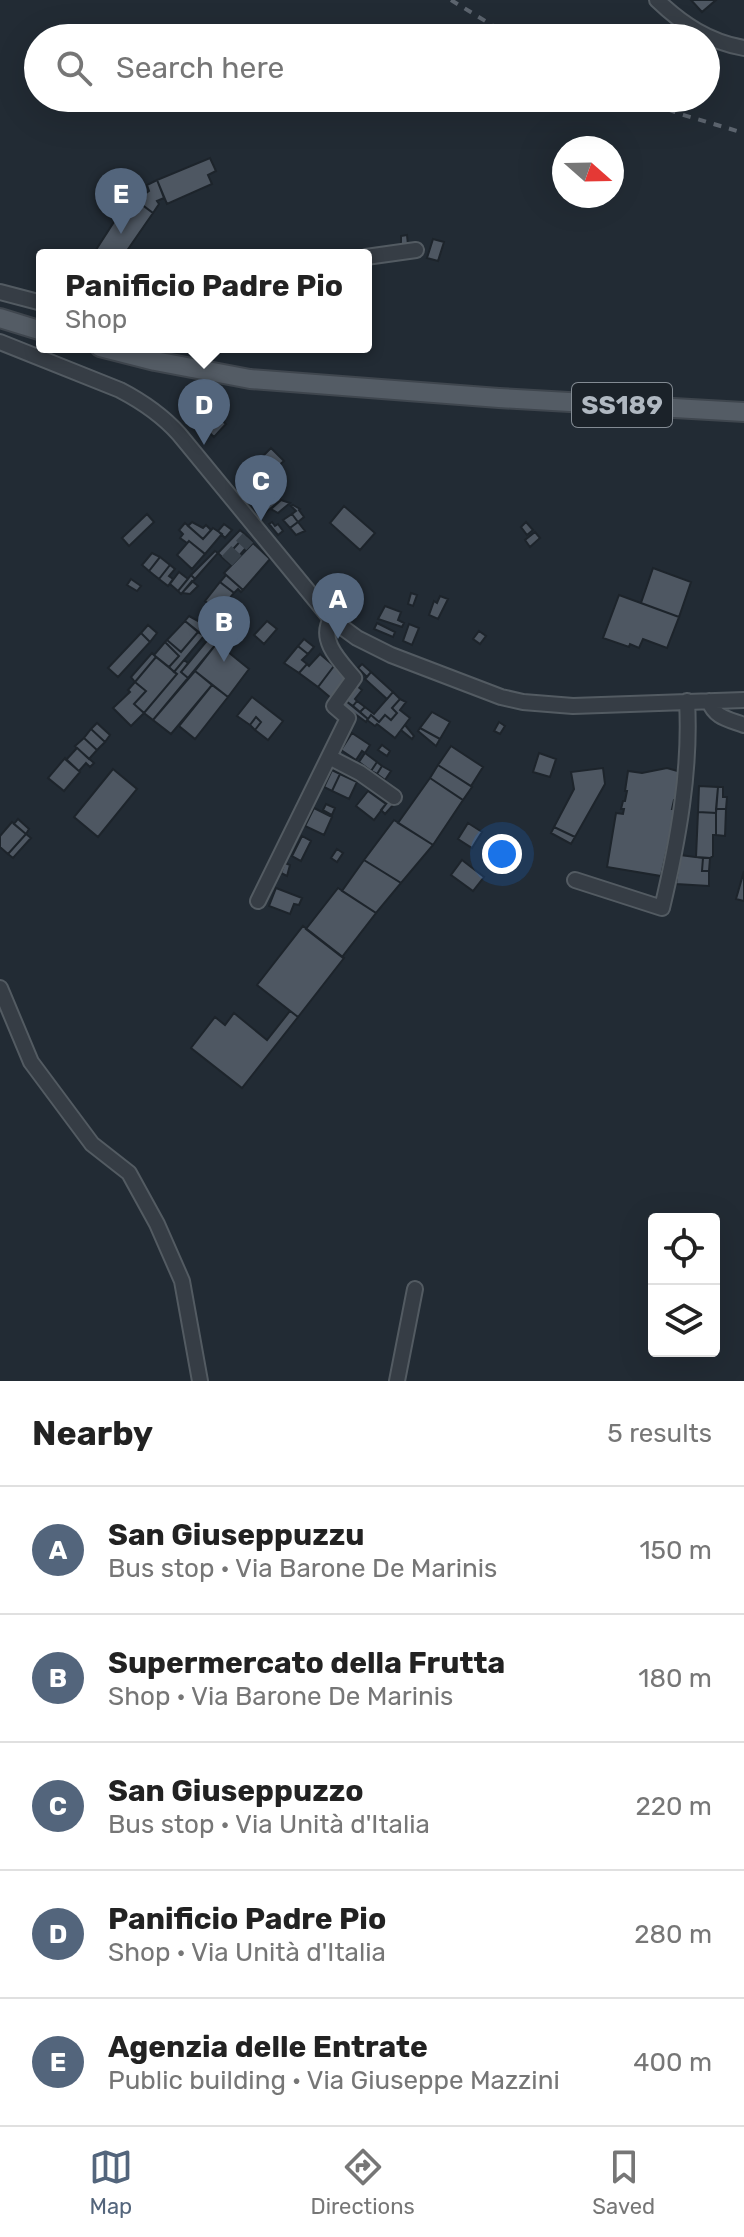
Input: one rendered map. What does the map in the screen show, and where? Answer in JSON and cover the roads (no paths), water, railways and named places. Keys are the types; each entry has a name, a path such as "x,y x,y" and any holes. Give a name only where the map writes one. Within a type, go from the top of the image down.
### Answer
{"main road":[{"path":"0,318 36,329"},
{"name":"SS189","path":"124,353 250,379 744,412"}],"street":[{"path":"657,0 687,24"},
{"path":"720,42 744,48"},
{"path":"372,256 416,250"},
{"path":"0,292 36,301"},
{"path":"0,342 101,382 149,407 179,434 252,533 331,619 357,638 391,655 501,697 523,702 573,706 744,700"},
{"path":"258,901 348,718 334,706 354,678 329,647 327,626 331,619"},
{"path":"575,880 662,908 671,870 689,736 687,701"},
{"path":"709,701 719,716 744,725"},
{"path":"329,757 360,773 394,797"},
{"path":"0,988 31,1062 92,1144 129,1173 157,1224 182,1281 200,1381"},
{"path":"397,1381 415,1289"}],"tunnel":[{"path":"227,561 248,538"}],"railway":[{"path":"451,0 490,24"},
{"path":"675,112 744,133"}],"place":[{"name":"Agenzia delle Entrate","path":"121,234"},
{"name":"Panificio Padre Pio","path":"204,445"},
{"name":"San Giuseppuzzo","path":"261,521"},
{"name":"San Giuseppuzzu","path":"338,639"},
{"name":"Supermercato della Frutta","path":"224,662"}]}
